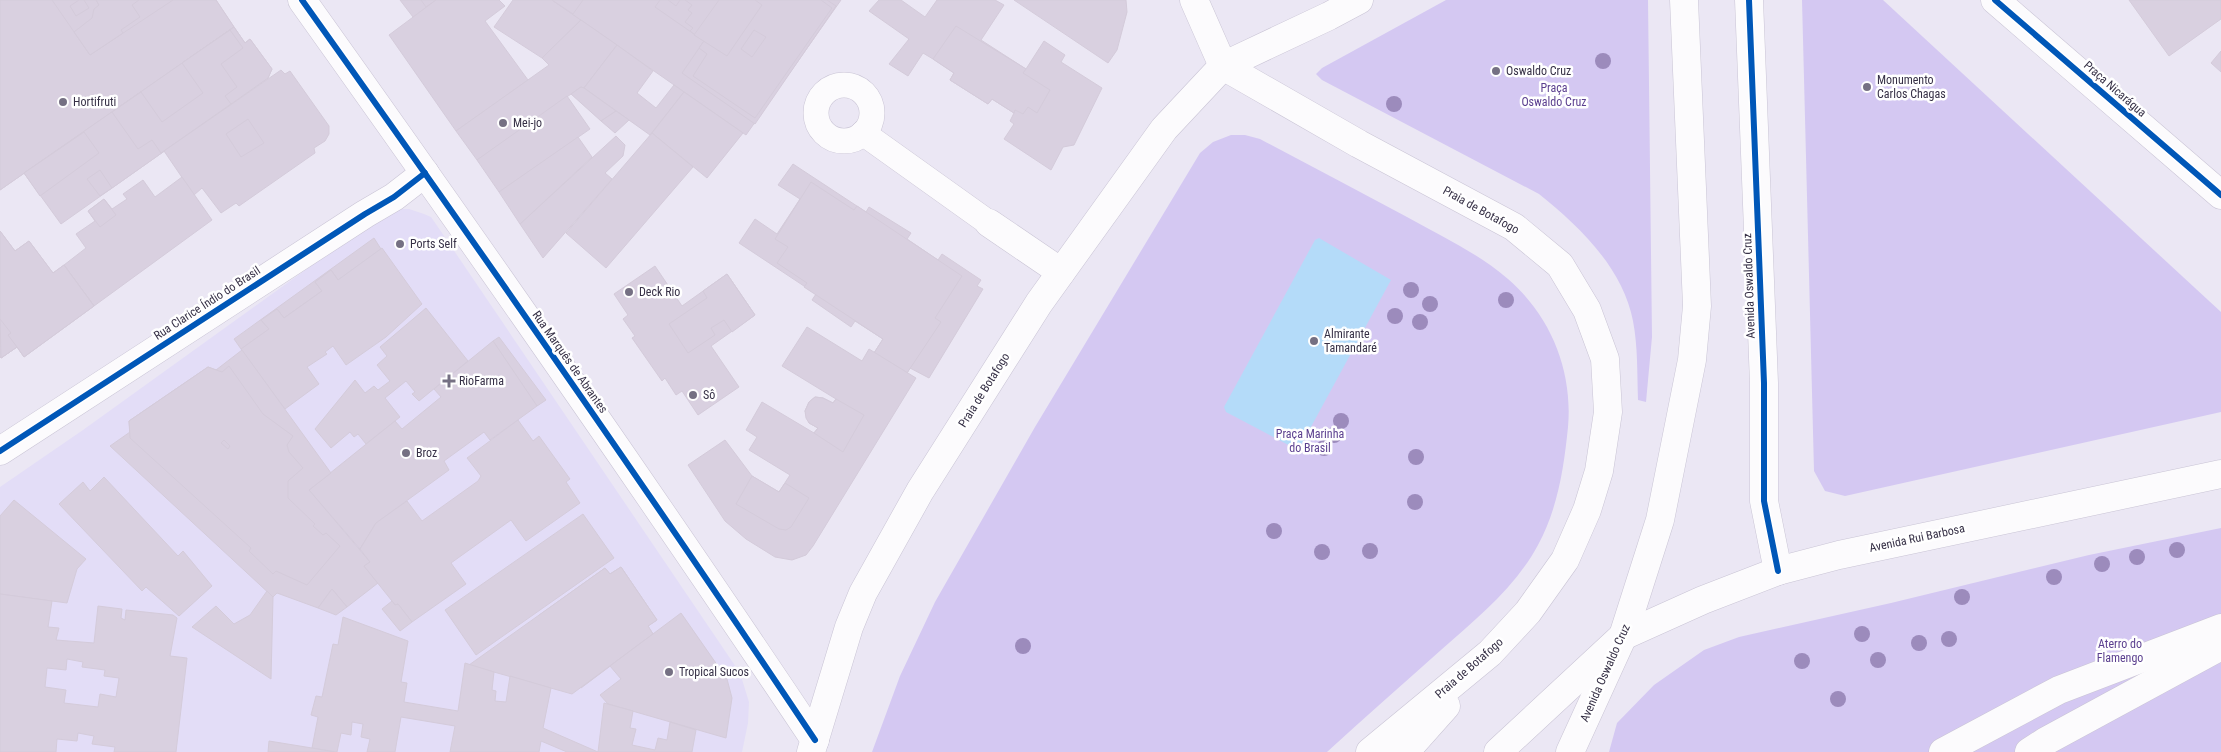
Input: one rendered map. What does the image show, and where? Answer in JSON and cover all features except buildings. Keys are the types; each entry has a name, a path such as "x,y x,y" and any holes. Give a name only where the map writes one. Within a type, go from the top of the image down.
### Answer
{"main road":[{"name":"Rua Marquês de Abrantes","path":"302,0 722,599 813,746"},
{"path":"1194,0 1224,66"},
{"name":"Praia de Botafogo","path":"813,746 849,627 863,593 920,490 1039,303 1164,129 1224,66 1359,0"},
{"name":"Avenida Oswaldo Cruz","path":"1570,752 1623,636 1660,520 1692,360 1697,306 1684,0"},
{"name":"Avenida Oswaldo Cruz","path":"1749,0 1764,370 1764,501 1778,570"},
{"name":"Praça Nicarágua","path":"1995,0 2221,195"},
{"name":"Praia de Botafogo","path":"1224,66 1327,126 1514,227 1560,265 1587,310 1605,359 1608,412 1599,471 1587,510 1565,560 1528,612 1490,653 1370,752"},
{"name":"Rua Clarice Índio do Brasil","path":"0,451 394,197 425,174"},
{"path":"989,223 1061,272"},
{"name":"Avenida Rui Barbosa","path":"1623,636 1703,600 1778,570 1849,552 2221,474"},
{"path":"1943,752 2059,690 2221,628"},
{"path":"1498,752 1623,636"},
{"path":"2029,752 2221,646"},
{"path":"1405,752 1490,653"}],"lane":[{"path":"863,133 989,223"}],"shaded area":[{"path":"396,209 409,209 431,217 740,673 749,702 748,723 742,752 0,752 0,487 83,430 379,217"}],"green space":[{"name":"Praça Oswaldo Cruz","path":"1446,0 1648,0 1652,337 1646,402 1638,400 1636,341 1628,302 1620,283 1609,266 1584,234 1539,194 1322,80 1316,74 1322,68"},
{"path":"1802,0 1883,0 2221,312 2221,412 1845,496 1825,491 1814,471"},
{"name":"Praça Marinha do Brasil","path":"1231,135 1245,135 1260,139 1459,245 1508,279 1536,310 1547,327 1563,365 1569,406 1568,427 1559,487 1551,517 1529,561 1494,602 1327,752 872,752 900,676 935,602 1035,427 1200,153 1213,142"},
{"name":"Aterro do Flamengo","path":"2221,528 2221,752 1609,752 1617,723 1654,685 1704,650 1739,637 1891,603 2089,555"}],"water":[{"path":"1319,238 1391,280 1300,447 1296,449 1226,412 1224,407 1315,240"}],"cycle path":[{"path":"302,0 561,368 815,740"},
{"path":"1749,0 1764,383 1764,501 1778,571"},
{"path":"1995,0 2221,195"},
{"path":"0,451 394,197 425,173"}],"place":[{"name":"Oswaldo Cruz","path":"1496,71"},
{"name":"Monumento Carlos Chagas","path":"1867,87"},
{"name":"Hortifruti","path":"63,102"},
{"name":"Mei-jo","path":"503,123"},
{"name":"Ports Self","path":"400,244"},
{"name":"Deck Rio","path":"629,292"},
{"name":"Almirante Tamandaré","path":"1314,341"},
{"name":"RioFarma","path":"449,381"},
{"name":"Sô","path":"693,395"},
{"name":"Broz","path":"406,453"},
{"name":"Tropical Sucos","path":"669,672"}]}
